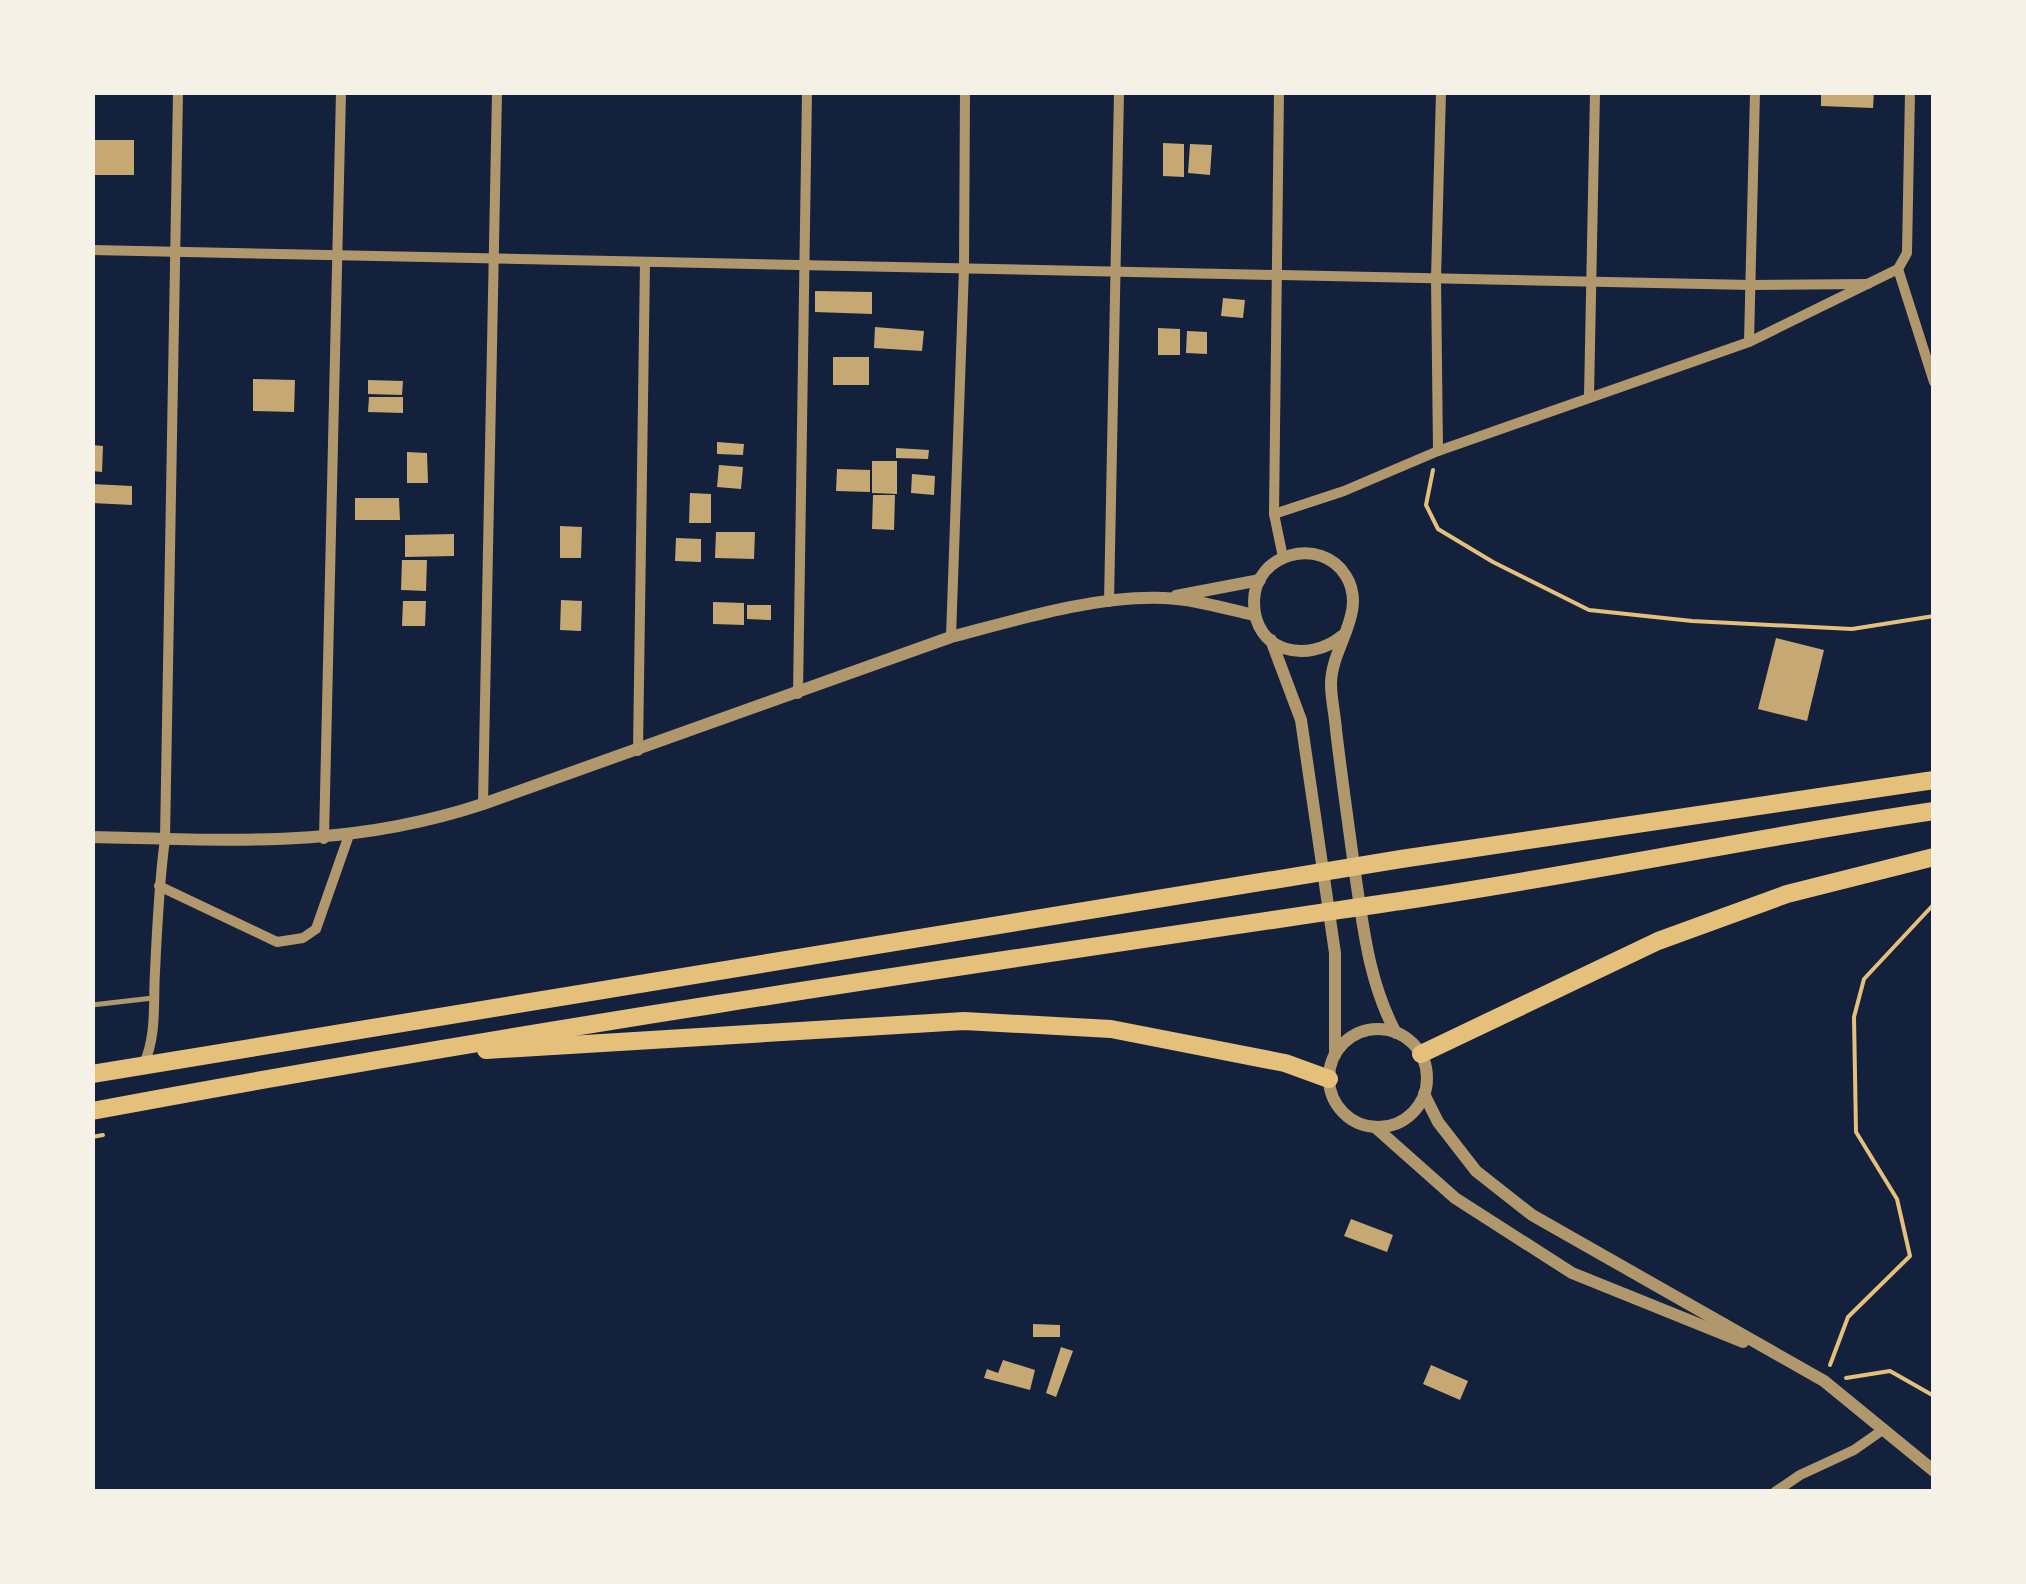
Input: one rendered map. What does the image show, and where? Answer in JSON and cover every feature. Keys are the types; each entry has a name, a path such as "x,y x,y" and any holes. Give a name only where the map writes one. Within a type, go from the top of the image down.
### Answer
{"main road":[{"path":"92,1074 1401,859 1934,780"},
{"path":"92,1112 565,1026 1287,915 1408,900 1772,835 1934,811"},
{"path":"1420,1054 1658,941 1787,894 1934,857"},
{"path":"401,1055 964,1021 1111,1029 1285,1064 1328,1079"}],"street":[{"path":"144,1064 156,1023 153,998 165,839 178,92"},
{"path":"324,839 341,92"},
{"path":"483,804 496,92"},
{"path":"798,694 807,92"},
{"path":"952,637 964,268 965,92"},
{"path":"1109,602 1118,92"},
{"path":"1279,92 1274,514 1283,557"},
{"path":"1438,451 1436,278 1441,92"},
{"path":"1589,397 1595,92"},
{"path":"1749,342 1755,92"},
{"path":"1274,514 1344,491 1438,451 1749,342 1898,269 1907,253 1910,92"},
{"path":"92,250 1591,282 1868,284"},
{"path":"638,750 646,262"},
{"path":"1898,269 1934,382"},
{"path":"1396,1033 1382,1008 1366,945 1331,684 1354,605 1352,588 1332,561 1300,552 1272,564 1260,580 1254,600 1255,615 1270,640 1301,720 1335,954 1335,1055 1328,1079 1339,1109 1352,1120 1375,1127 1455,1198 1572,1273 1774,1353"},
{"path":"92,837 271,842 324,839 438,819 952,637 1109,602 1168,598 1260,580"},
{"path":"1168,598 1255,615"},
{"path":"1270,640 1283,648 1312,652 1342,636"},
{"path":"159,886 277,942 289,942 316,929 349,835"},
{"path":"1335,1055 1349,1038 1364,1031 1380,1030 1396,1033 1420,1054 1426,1070 1424,1094 1411,1115 1397,1124 1375,1127"},
{"path":"1424,1094 1438,1122 1476,1171 1532,1215 1824,1382 1934,1471"},
{"path":"1775,1492 1800,1475 1854,1450 1884,1429"}],"lane":[{"path":"92,1005 153,998"}],"path":[{"path":"1438,451 1426,505 1438,529 1492,562 1589,610 1692,621 1852,629 1934,616"},
{"path":"1934,904 1864,978 1854,1017 1856,1132 1896,1199 1910,1256 1848,1317 1824,1382 1890,1371 1934,1396"},
{"path":"92,1137 103,1135"}],"building":[{"path":"1821,92 1874,92 1873,108 1821,106"},
{"path":"92,140 134,140 134,175 92,175"},
{"path":"1163,143 1184,144 1184,177 1163,176"},
{"path":"1190,144 1212,145 1210,175 1188,173"},
{"path":"815,291 872,292 872,314 815,312"},
{"path":"1223,298 1245,300 1243,318 1221,316"},
{"path":"875,327 924,331 922,351 874,348"},
{"path":"1158,328 1180,329 1180,355 1158,355"},
{"path":"1187,331 1207,332 1207,354 1186,353"},
{"path":"833,357 869,357 869,385 833,385"},
{"path":"253,379 295,380 294,412 253,411"},
{"path":"368,380 403,381 402,395 368,394"},
{"path":"369,397 403,397 403,413 368,412"},
{"path":"717,442 744,444 743,455 717,454"},
{"path":"92,445 103,446 102,472 92,471"},
{"path":"896,448 929,450 928,459 896,458"},
{"path":"407,452 427,453 428,483 407,483"},
{"path":"872,461 897,461 897,494 872,493"},
{"path":"719,465 743,467 741,489 717,487"},
{"path":"837,469 870,470 870,492 836,491"},
{"path":"912,474 935,476 934,495 911,493"},
{"path":"92,484 132,486 132,505 92,503"},
{"path":"690,493 711,494 711,523 689,523"},
{"path":"873,495 895,495 894,530 872,529"},
{"path":"355,498 399,498 400,520 355,520"},
{"path":"560,526 582,527 581,558 560,558"},
{"path":"716,532 755,532 754,559 715,558"},
{"path":"454,534 454,556 405,557 405,535"},
{"path":"676,538 701,539 701,562 675,561"},
{"path":"402,560 427,560 426,591 401,590"},
{"path":"561,600 582,601 581,631 560,630"},
{"path":"403,601 426,601 425,626 402,626"},
{"path":"713,602 744,603 744,625 713,624"},
{"path":"747,605 771,605 771,620 747,619"},
{"path":"1776,638 1824,650 1807,721 1758,709"},
{"path":"1351,1219 1393,1235 1387,1252 1344,1236"},
{"path":"1033,1324 1060,1325 1060,1337 1033,1337"},
{"path":"1061,1347 1073,1351 1056,1397 1046,1393"},
{"path":"1003,1360 1035,1370 1030,1390 984,1378 987,1369 998,1373"},
{"path":"1431,1365 1468,1381 1460,1400 1423,1384"}]}
